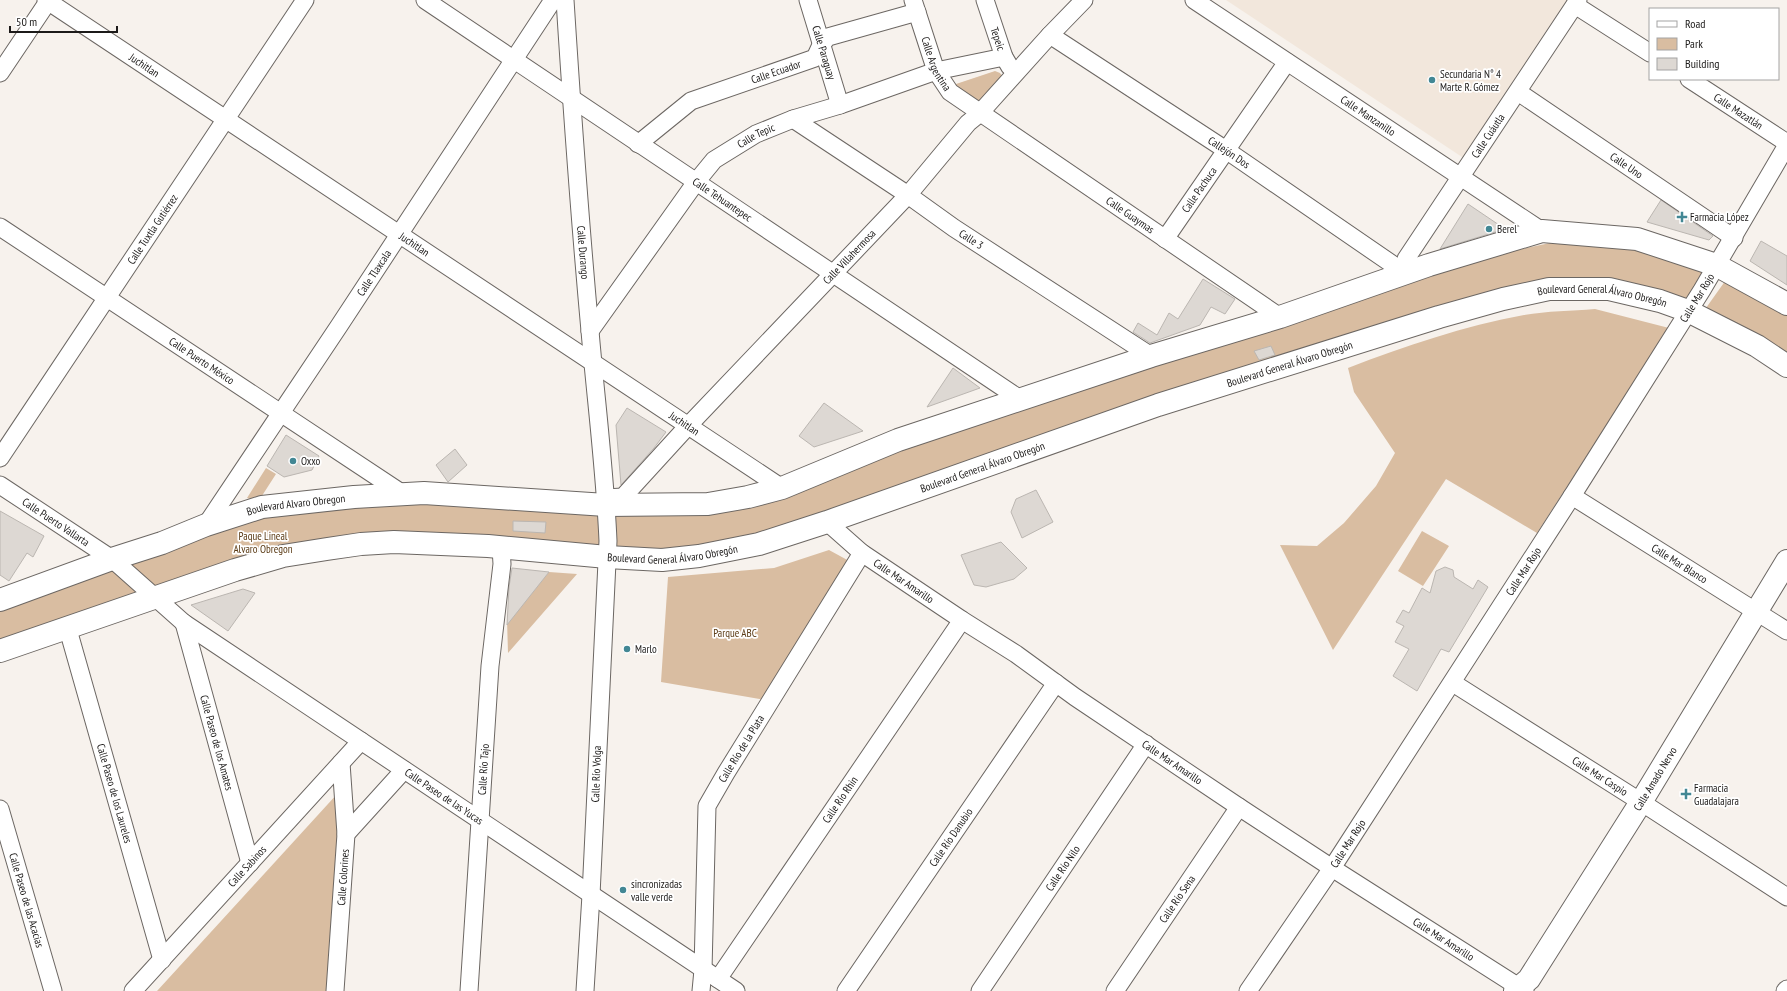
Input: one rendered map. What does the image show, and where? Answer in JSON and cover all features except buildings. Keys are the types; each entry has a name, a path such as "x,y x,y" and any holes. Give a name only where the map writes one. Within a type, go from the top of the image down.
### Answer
{"main road":[{"path":"606,501 708,504 748,497 782,488 898,440 1151,356 1280,318 1406,273 1542,231 1637,239 1716,265 1787,304"},
{"name":"Boulevard General Álvaro Obregón","path":"155,597 276,558 327,548 361,544 394,542 502,548 662,560 699,556 759,544 827,522 1158,405 1439,317 1503,299 1549,289 1609,290 1660,301 1688,311 1757,346 1787,366"},
{"name":"Boulevard Alvaro Obregon","path":"0,600 262,507 424,493 606,501"},
{"name":"Calle Amado Nervo","path":"1520,990 1529,979 1641,802 1787,561"},
{"path":"0,651 67,626 155,597"}],"street":[{"name":"Juchitlan","path":"48,0 687,427 782,488"},
{"path":"0,73 48,0"},
{"name":"Calle Tuxtla Gutiérrez","path":"0,458 305,0"},
{"name":"Calle Tehuantepec","path":"425,0 1020,399"},
{"name":"Calle Tlaxcala","path":"206,526 554,0"},
{"name":"Calle Durango","path":"565,0 571,97 590,331 606,501"},
{"name":"Calle Paraguay","path":"808,0 840,105"},
{"name":"Tepeic","path":"985,0 1004,57 1016,75"},
{"name":"Calle Villahermosa","path":"606,501 623,497 687,427 908,195 968,123 979,114 1016,75 1050,35 1084,0"},
{"name":"Calle Manzanillo","path":"1194,0 1542,231"},
{"path":"1577,2 1649,53"},
{"name":"Calle Cuáutla","path":"1406,273 1406,259 1577,2"},
{"name":"Calle Ecuador","path":"638,144 691,101 815,58 828,37 915,6"},
{"name":"Calle Argentina","path":"915,6 936,71 950,92 979,114"},
{"name":"Callejón Dos","path":"1050,35 1226,150 1406,273"},
{"name":"Calle Tepic","path":"590,331 696,182 714,160 756,134 793,119 840,105 936,71 1004,57"},
{"name":"Calle Pachuca","path":"1165,239 1287,62"},
{"name":"Calle Mazatlán","path":"1691,80 1787,144"},
{"name":"Calle Uno","path":"1518,92 1734,238"},
{"name":"Calle Guaymas","path":"979,114 1280,318"},
{"name":"Calle 3","path":"793,119 908,195 954,228 1151,356"},
{"name":"Calle Mar Rojo","path":"1248,991 1332,868 1453,683 1525,566 1572,496 1734,238 1787,144"},
{"name":"Calle Puerto México","path":"0,227 403,494"},
{"name":"Calle Puerto Vallarta","path":"0,485 112,559 155,597"},
{"name":"Calle Mar Blanco","path":"1572,496 1787,631"},
{"name":"Calle Río Volga","path":"585,991 607,557 606,501"},
{"name":"Calle Mar Amarillo","path":"827,522 862,553 1016,654 1238,807 1520,990"},
{"name":"Calle Río Tajo","path":"469,991 490,666 502,564 502,548"},
{"name":"Calle Río de la Plata","path":"701,991 703,970 707,806 862,553"},
{"name":"Calle Paseo de las Yucas","path":"155,597 184,623 736,991"},
{"name":"Calle Río Rhin","path":"718,979 962,620"},
{"name":"Calle Paseo de los Amates","path":"184,623 250,863"},
{"name":"Calle Paseo de los Laureles","path":"67,626 162,960"},
{"name":"Calle Río Danubio","path":"846,991 1056,683"},
{"name":"Calle Mar Caspio","path":"1453,683 1641,802 1787,897"},
{"name":"Calle Sabinos","path":"133,991 361,741"},
{"name":"Calle Río Nilo","path":"980,991 1146,744"},
{"name":"Calle Colorines","path":"335,991 346,834 341,763"},
{"path":"346,834 404,770"},
{"name":"Calle Río Sena","path":"1114,991 1238,807"},
{"name":"Calle Paseo de las Acacias","path":"0,809 53,991"}],"shaded area":[{"name":"Secundaria N° 4 Marte R. Gómez","path":"1226,0 1570,0 1465,159"}],"green space":[{"path":"995,71 1000,73 1003,77 980,105 955,87 956,84"},
{"name":"Paque Lineal Alvaro Obregon","path":"1550,243 1608,245 1657,252 1718,275 1693,311 1610,288 1454,312 766,550 399,550 312,558 199,588 0,656 0,604 242,520 348,499 759,500 1048,400 1165,363 1409,281 1499,254"},
{"path":"1728,277 1787,311 1787,366 1701,315"},
{"path":"1595,309 1669,328 1537,533 1446,479 1333,650 1280,545 1317,546 1344,523 1376,486 1395,453 1354,392 1348,368 1413,344 1479,325 1524,315"},
{"path":"266,468 276,474 258,502 247,498"},
{"path":"1422,531 1449,546 1423,586 1398,571"},
{"name":"Parque ABC","path":"829,550 851,562 766,700 661,682 668,577 774,568"},
{"path":"549,572 577,574 508,653 507,620"},
{"path":"338,793 333,991 157,991"}],"place":[{"name":"Secundaria N° 4 Marte R. Gómez","path":"1432,80"},
{"name":"Farmacia López","path":"1682,217"},
{"name":"Berel","path":"1489,229"},
{"name":"Oxxo","path":"293,461"},
{"name":"Marlo","path":"627,649"},
{"name":"Farmacia Guadalajara","path":"1686,794"},
{"name":"sincronizadas valle verde","path":"623,890"}]}
